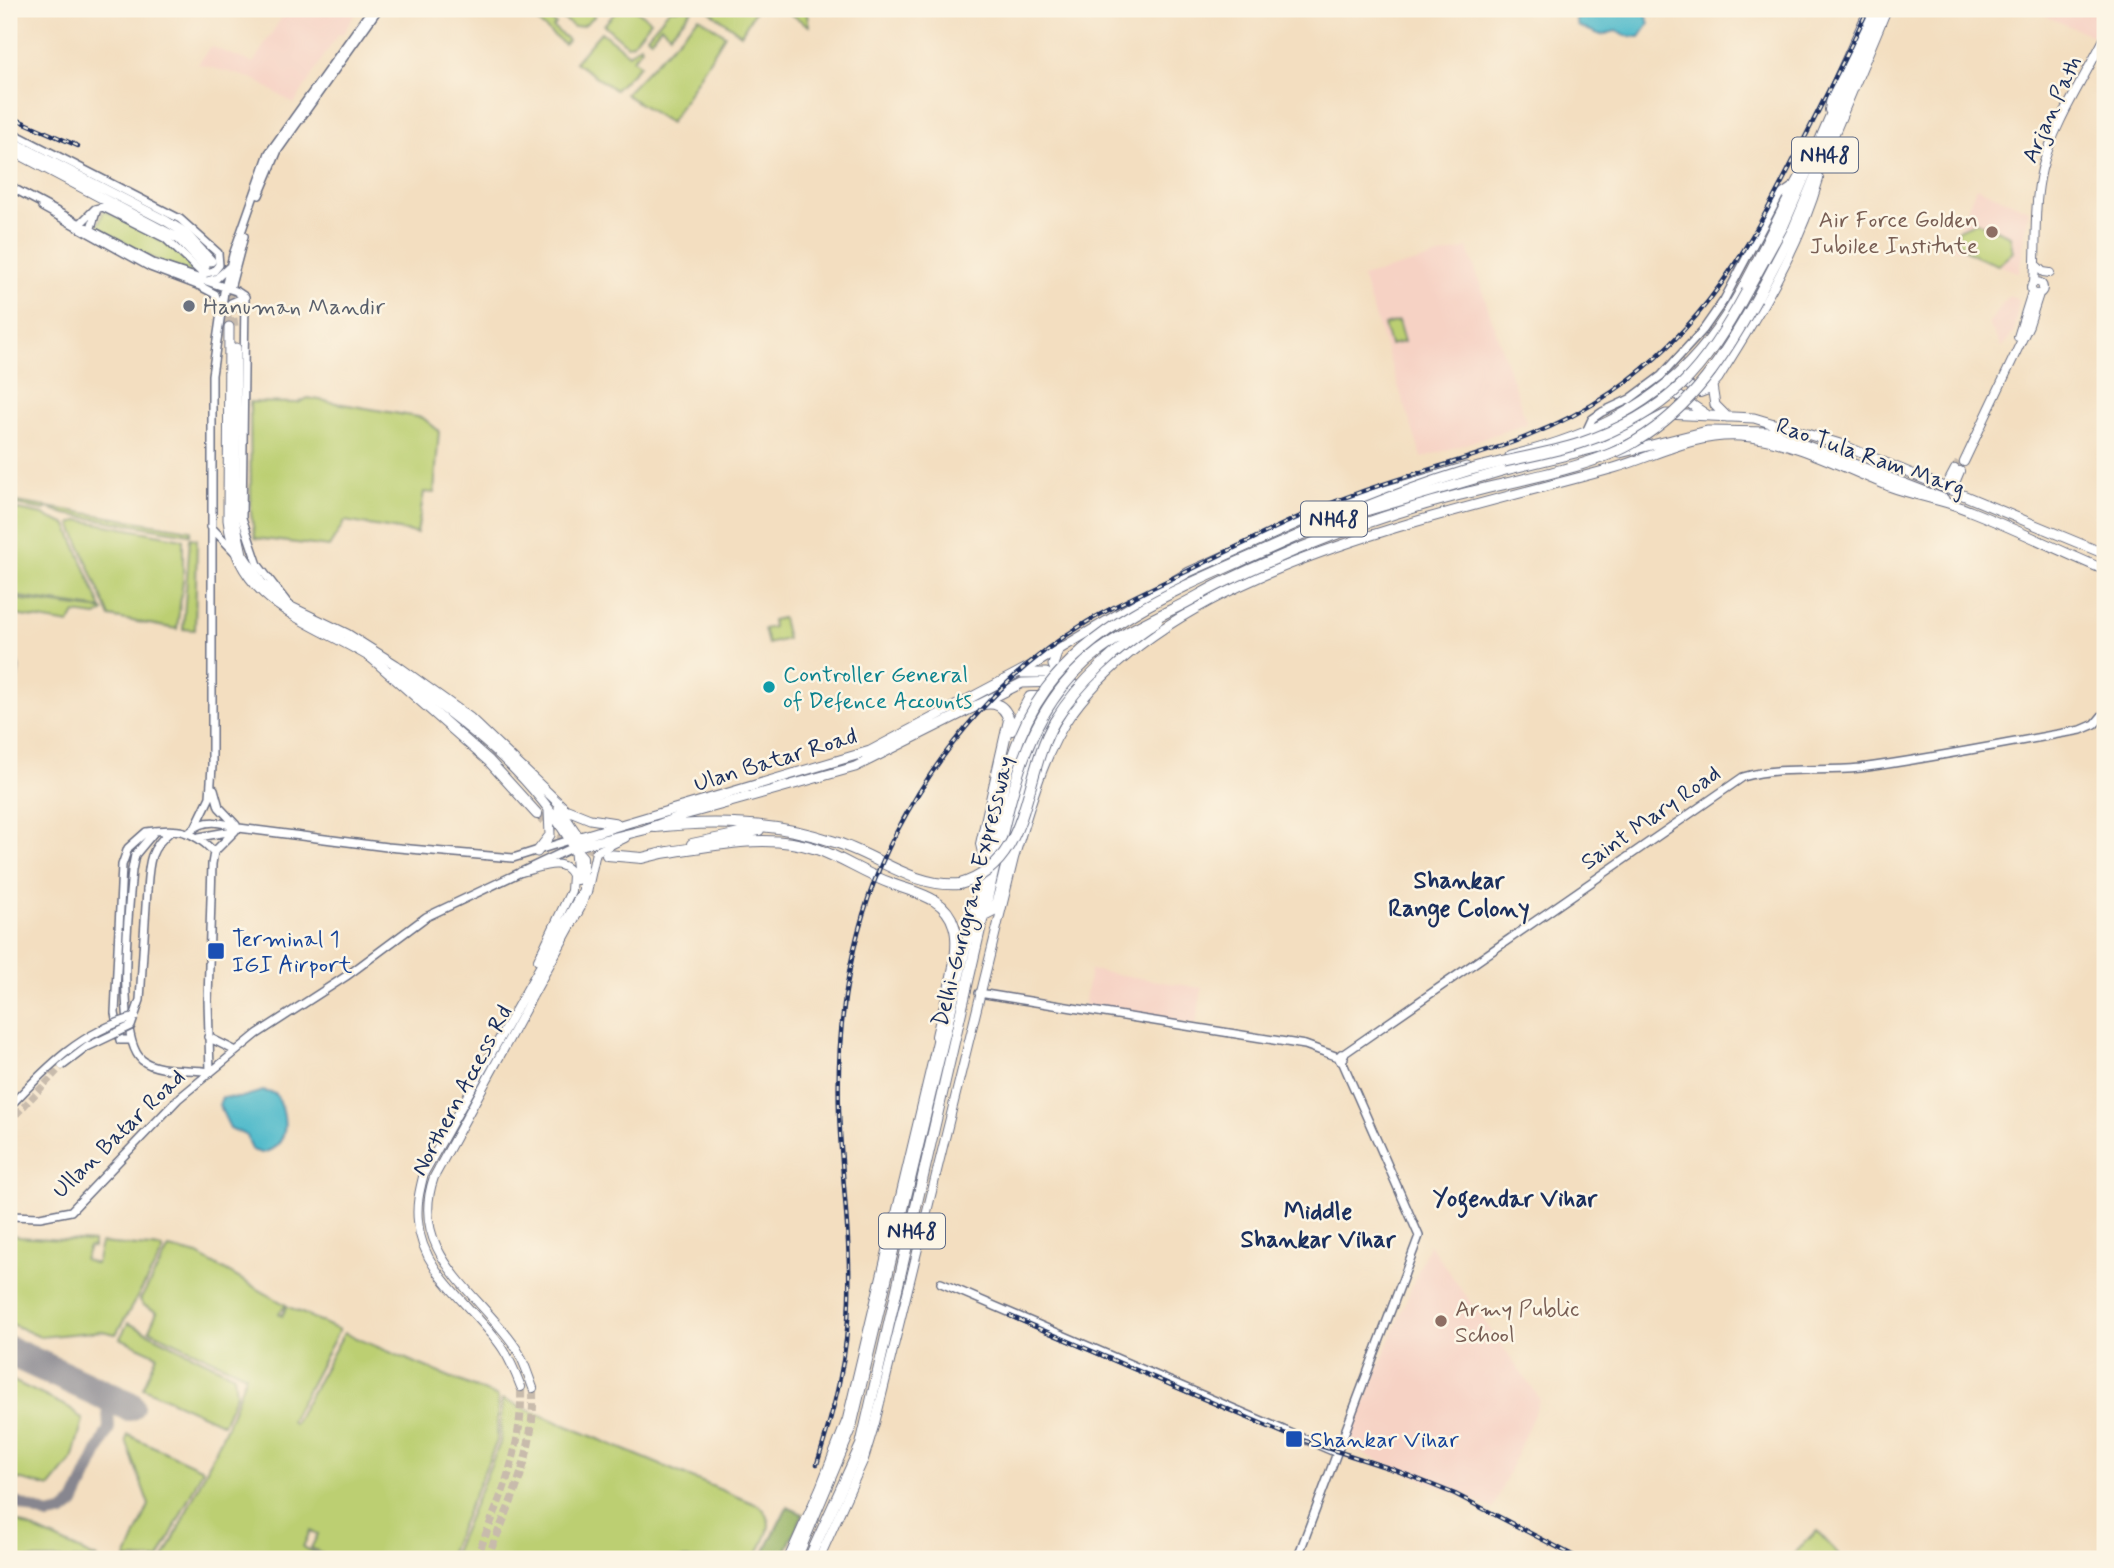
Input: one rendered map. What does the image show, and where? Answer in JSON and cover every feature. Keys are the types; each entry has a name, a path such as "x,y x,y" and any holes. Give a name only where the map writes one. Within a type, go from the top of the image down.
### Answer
{"highway":[{"path":"1830,118 1833,91 1870,9"},
{"name":"Delhi-Gurugram Expressway","path":"796,1559 850,1432 986,862 1025,751 1059,691 1082,665 1115,638 1223,582 1343,533 1443,499 1607,456 1637,441 1696,393 1724,358 1794,228 1823,147 1830,118 1877,9"},
{"name":"Delhi-Gurugram Expressway","path":"809,1559 862,1445 986,914 1011,757 1024,726 1045,690 1077,653 1129,617 1219,571 1388,495 1469,470 1581,443 1632,421 1689,380 1715,348 1784,224 1823,147 1886,9"},
{"path":"655,827 711,821 780,829 838,842 917,879 960,884 994,868 1006,854 1016,836 1042,746 1074,694 1114,653 1171,610"},
{"path":"370,656 489,761 537,814"},
{"path":"986,914 994,910 999,895 1032,758 1062,686"},
{"path":"986,862 981,844 995,779 1019,712 1030,697 1039,696 1048,699 1052,709 1050,720"},
{"path":"971,708 992,702 1004,709 1010,725 1007,744"},
{"path":"1015,820 1020,841"},
{"path":"607,855 642,858 723,835 780,829"},
{"path":"662,853 728,844 792,843 818,849 891,884 931,898 950,917 957,942 937,1036"}],"main road":[{"name":"Arjan Path","path":"2036,282 2035,226 2043,165 2060,124 2105,37"},
{"name":"Arjan Path","path":"2036,282 2048,163 2105,47"},
{"path":"10,139 184,232 208,263"},
{"name":"Ulan Batar Road","path":"576,842 631,822 870,751 1010,677 1189,572 1340,504 1411,481 1545,447 1585,434 1620,417 1665,387 1708,341 1728,311 1795,185 1823,147"},
{"path":"1676,376 1700,393 1712,386 1743,339 1811,207 1823,147"},
{"path":"2038,267 2043,272 2050,273"},
{"path":"1949,489 2029,325 2036,282"},
{"path":"576,842 550,802 516,759 470,718 347,634 289,606 262,584 242,554 235,521 231,326 228,520 234,551 242,571 270,601 370,656 464,722 550,802 590,819 631,822"},
{"path":"1712,386 1715,405 1727,416"},
{"path":"1665,387 1711,416"},
{"name":"Rao Tula Ram Marg","path":"1331,521 1502,471 1604,446 1660,416 1727,416 1754,418 1804,431 2105,554"},
{"path":"1607,456 1687,436 1729,430 1771,432 1968,510"},
{"name":"Rao Tula Ram Marg","path":"1072,713 1096,681 1139,644 1241,587 1351,543 1426,517 1616,467 1693,441 1722,436 1754,437 1782,443 1922,498 1968,510 2105,570"},
{"path":"1340,504 1351,543"},
{"path":"1144,598 1136,609 1138,619 1149,629 1161,630"},
{"path":"1061,648 1053,661 1058,676 1067,684 1078,687 1096,681"},
{"path":"819,1559 864,1459 875,1423 979,993 1020,841 1040,775 1057,737 1072,713 1062,686 1052,675 1036,671 1010,677"},
{"name":"Ulan Batar Road","path":"576,842 644,830 684,815 855,768 1028,681 1062,686"},
{"path":"537,852 547,842 551,831 550,802"},
{"path":"585,899 596,852 644,830"},
{"name":"Northern Access Rd","path":"521,1387 503,1349 425,1252 418,1223 418,1200 425,1174 435,1164 585,899 589,865 576,842"},
{"name":"Northern Access Rd","path":"533,1388 517,1350 435,1248 427,1205 435,1164 537,967 583,890 584,866 576,842"},
{"path":"521,872 559,864 569,869 573,880 541,949 537,967"},
{"path":"788,1559 847,1419 937,1036 947,1023"}],"street":[{"path":"194,829 210,797 212,766 212,375 219,315 230,265 269,153 372,9"},
{"path":"226,290 233,278 245,233 270,166 378,9"},
{"path":"10,139 180,219 218,253 219,265 214,271 203,274 164,238 111,210 97,209 78,225"},
{"path":"1585,434 1591,421 1602,412 1630,399 1685,352 1724,300 1779,196 1795,185"},
{"path":"12,188 150,267 242,295"},
{"path":"90,231 97,209"},
{"path":"202,284 217,278 230,265"},
{"path":"233,278 242,295 242,519 258,565 289,606"},
{"path":"202,284 216,297 219,315"},
{"path":"219,315 242,295"},
{"path":"210,526 234,551"},
{"name":"Saint Mary Road","path":"1341,1057 1743,777 1770,772 1844,769 2081,730 2095,724 2105,712"},
{"path":"212,766 217,803 237,830"},
{"path":"131,1040 120,1040 115,1013 122,864 128,848 146,832 194,829 211,822 237,830 504,857 521,857 576,842"},
{"path":"194,829 214,852 237,830"},
{"path":"199,837 237,830"},
{"path":"155,831 135,855 132,870 126,1006 131,1040 135,1052 153,1065 210,1072"},
{"path":"62,1066 87,1047 131,1027 136,1017 141,1000 147,890 152,851 155,844 171,831"},
{"name":"Ullan Batar Road","path":"9,1216 40,1217 71,1211 178,1099 236,1051 355,970 426,917 521,872 576,842"},
{"name":"Ullan Batar Road","path":"210,1072 209,908 214,852"},
{"path":"504,857 517,863 516,871 511,877"},
{"path":"979,993 1301,1044 1341,1057 1406,1200 1419,1236 1297,1559"},
{"path":"9,1107 63,1052 93,1034 136,1017"},
{"path":"208,1037 236,1051"},
{"path":"941,1283 1337,1453"}],"shaded area":[{"path":"287,9 350,9 356,13 342,35 338,34 294,104 254,79 198,64 210,46 253,63"},
{"path":"2048,9 2105,9 2105,17 2093,36 2045,16"},
{"name":"Air Force Golden Jubilee Institute","path":"1976,187 2029,210 2019,273 1952,247"},
{"path":"1468,248 1527,424 1422,458 1362,277"},
{"path":"2009,295 2019,300 2014,332 2002,348 1988,324"},
{"path":"1090,970 1202,988 1196,1025 1084,1007"},
{"name":"Army Public School","path":"1429,1244 1540,1399 1493,1509 1346,1447"}],"green space":[{"path":"522,9 536,9 556,24 553,27 568,40 564,44"},
{"path":"550,9 586,9 595,16 584,25 574,27"},
{"path":"618,9 635,9 651,21 632,44 627,45 604,25"},
{"path":"670,9 693,9 670,34 661,26 651,39 647,36"},
{"path":"707,9 756,9 741,34"},
{"path":"783,9 806,9 809,26"},
{"path":"699,17 725,35 670,123 625,94"},
{"path":"601,32 629,54 640,45 642,48 633,59 640,65 615,90 575,62"},
{"path":"104,210 168,244 196,269 194,274 154,259 97,227"},
{"path":"1977,222 2010,236 2013,252 1998,265 1973,255 1959,242 1956,235 1958,230"},
{"path":"1398,321 1404,342 1390,345 1384,325"},
{"path":"308,398 423,418 439,431 434,493 424,492 417,533 345,521 329,547 255,538 251,514 250,402 298,403"},
{"path":"9,501 191,530 190,534 65,514 48,508 44,510 9,504"},
{"path":"9,508 43,515 67,525 102,609 12,596 15,587 9,585"},
{"path":"79,520 183,539 183,580 177,629 110,617 71,524"},
{"path":"190,538 197,539 195,630 183,629"},
{"path":"15,599 104,611 96,616 75,613 69,624 9,614 9,601"},
{"path":"782,618 787,639 768,644 764,629 773,627 772,620"},
{"path":"9,1233 19,1237 93,1242 93,1248 89,1247 84,1260 96,1264 101,1243 163,1248 163,1252 116,1334 102,1331 40,1337 9,1323"},
{"path":"169,1248 198,1255 286,1305 279,1313 282,1316 287,1306 339,1330 291,1421 294,1424 344,1333 498,1397 497,1441 447,1559 335,1559 311,1548 318,1534 310,1531 303,1547 328,1559 164,1559 227,1426 246,1375 149,1330 157,1312 143,1305 140,1300"},
{"path":"128,1323 234,1375 236,1394 223,1424 143,1388 157,1355 120,1338"},
{"path":"9,1379 70,1408 83,1420 72,1460 50,1487 9,1477"},
{"path":"502,1399 760,1506 766,1512 769,1525 755,1559 451,1559 500,1443"},
{"path":"128,1435 203,1469 159,1559 126,1559 149,1505 126,1440"},
{"path":"787,1507 803,1514 782,1559 761,1559"},
{"path":"9,1518 99,1559 9,1559"},
{"path":"1817,1531 1843,1559 1789,1559"}],"water":[{"path":"1582,9 1645,9 1649,24 1640,37 1626,36 1616,31 1601,35 1578,26 1576,19"},
{"path":"263,1091 276,1094 283,1112 284,1129 278,1144 261,1153 252,1150 247,1136 230,1128 219,1105 222,1097 239,1098"}],"taxiway":[{"path":"9,656 14,668 9,694"},
{"path":"9,1500 48,1515 63,1512 74,1503 109,1428 108,1409 94,1390"}],"runway":[{"path":"9,1351 129,1406"}],"tunnel":[{"path":"215,268 230,296 234,326"},
{"path":"214,279 223,297 229,327"},
{"path":"1955,469 1960,460"},
{"path":"537,814 562,836 603,854"},
{"path":"9,1122 62,1066"},
{"path":"476,1559 514,1455 521,1411 521,1387"},
{"path":"487,1559 526,1456 533,1412 533,1388"}],"railway":[{"path":"817,1464 839,1383 848,1320 849,1252 840,1135 839,1075 840,1039 850,968 868,899 881,865 913,802 933,771 977,714 1002,688 1057,642 1101,614 1316,509 1519,440 1551,426 1582,411 1644,368 1673,342 1698,314 1742,253 1780,186 1868,9"},
{"path":"9,116 78,146"},
{"path":"1010,1316 1293,1437 1395,1470 1455,1494 1580,1559"}],"place":[{"name":"Air Force Golden Jubilee Institute","path":"1992,232"},
{"name":"Hanuman Mandir","path":"189,306"},
{"name":"Controller General of Defence Accounts","path":"769,687"},
{"name":"Terminal 1 IGI Airport","path":"216,951"},
{"name":"Army Public School","path":"1441,1321"},
{"name":"Shankar Vihar","path":"1294,1439"}],"district":[{"name":"Shankar Range Colony","path":"1459,894"},
{"name":"Yogendar Vihar","path":"1515,1198"},
{"name":"Middle Shankar Vihar","path":"1318,1225"}]}
